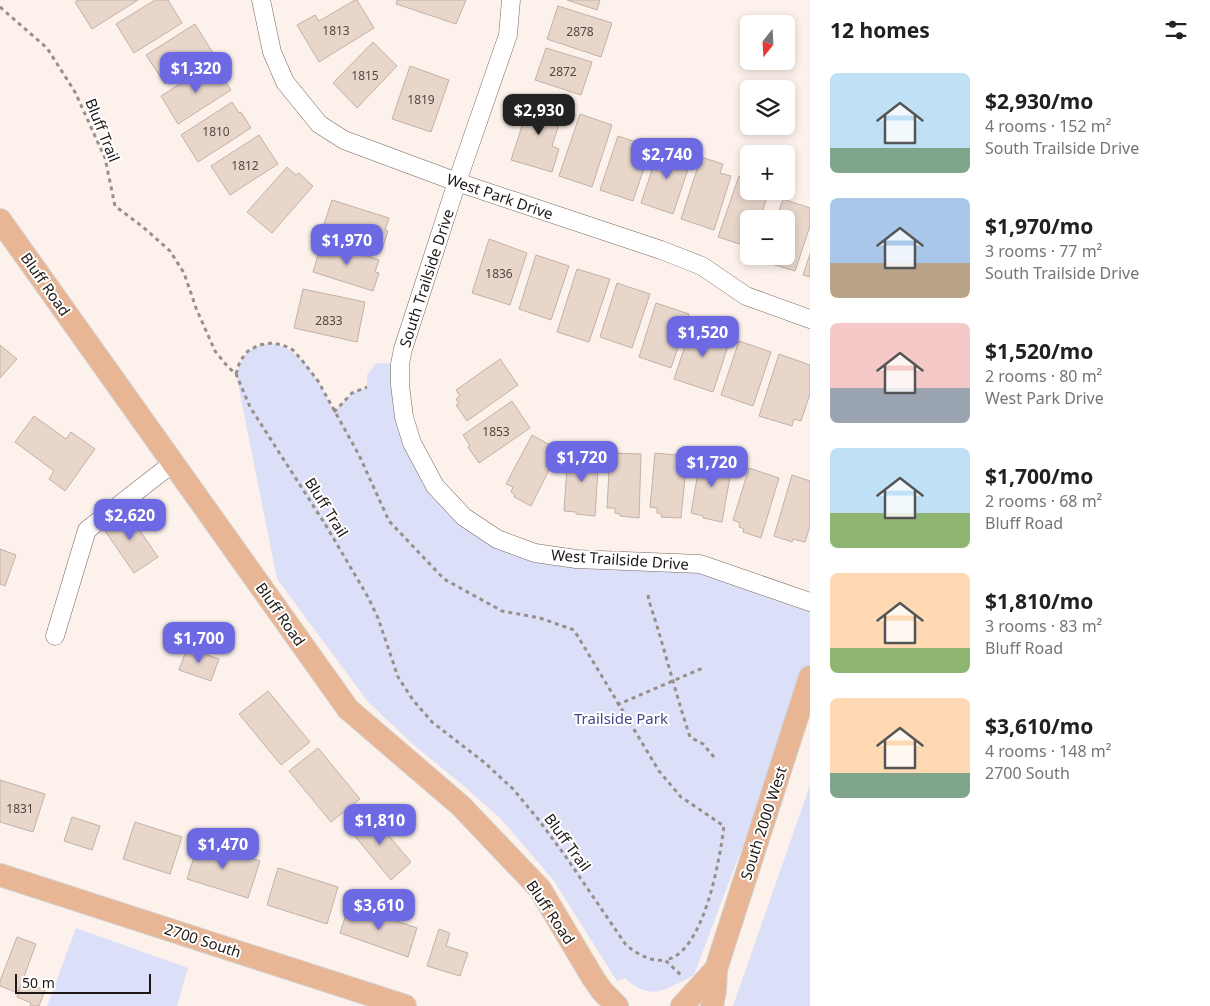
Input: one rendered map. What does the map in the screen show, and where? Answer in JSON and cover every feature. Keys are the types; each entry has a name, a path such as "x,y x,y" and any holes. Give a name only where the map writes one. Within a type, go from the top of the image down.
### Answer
{"main road":[{"name":"Bluff Road","path":"0,220 348,709 461,806 540,889 602,992 617,1006"},
{"name":"South 2000 West","path":"712,1006 716,969 810,677"},
{"name":"2700 South","path":"0,875 405,1006"},
{"name":"South 2000 West","path":"682,1006 716,969"},
{"name":"Bluff Road","path":"593,978 603,1006"}],"street":[{"name":"West Park Drive","path":"261,0 272,52 285,82 319,124 344,140 457,182 661,250 702,266 746,296 810,319"},
{"name":"South Trailside Drive","path":"400,385 400,364 403,350 457,182 508,35 511,0"},
{"name":"West Trailside Drive","path":"400,385 404,417 412,443 435,486 464,518 497,539 535,553 568,558 700,564 810,602"},
{"path":"55,636 87,530 173,462"}],"path":[{"name":"Bluff Trail","path":"0,7 47,48 75,92 105,158 115,206 170,251 184,273 196,308 215,351 228,368 236,374 250,407 325,524 368,597 378,618 398,677 413,700 438,727 485,763 513,789 566,857 626,945 639,954 652,959 665,960"},
{"path":"236,374 240,361 248,351 259,345 272,343 283,345 293,350 318,381 359,455 389,521 444,579 502,611 540,618 574,630 617,705 659,771 681,797 724,826 716,874 703,917 690,941 680,954 665,960 686,980"},
{"path":"334,412 352,393 367,387"},
{"path":"648,595 690,737 704,744 714,757"},
{"path":"617,705 706,667"}],"green space":[{"name":"Trailside Park","path":"271,343 283,347 302,360 310,369 334,411 352,393 367,387 367,375 376,363 400,364 404,417 464,517 535,553 672,562 810,602 810,667 694,975 667,989 651,992 635,986 625,978 617,981 554,881 500,818 416,747 368,702 277,579 236,374 241,361 248,352 258,346"},
{"path":"810,785 810,1006 733,1006"},
{"path":"76,928 188,968 177,1006 47,1006"}],"building":[{"path":"78,0 138,0 92,29 75,2"},
{"path":"155,0 168,0 182,23 134,53 116,24"},
{"path":"357,0 374,28 319,62 297,25 315,15 319,21"},
{"path":"397,0 466,0 456,24 396,4"},
{"path":"567,0 600,0 597,10"},
{"path":"558,6 612,23 601,57 547,39"},
{"path":"195,24 213,53 165,84 146,55"},
{"path":"373,42 397,66 357,108 333,83"},
{"path":"546,48 592,62 581,95 535,80"},
{"path":"211,64 218,74 220,73 231,90 178,124 161,96"},
{"path":"410,66 449,80 431,132 392,119"},
{"path":"531,98 564,109 552,146 559,149 552,172 511,160"},
{"path":"232,102 251,128 198,162 181,135"},
{"path":"580,114 612,125 592,187 559,176"},
{"path":"259,135 278,164 230,195 211,166"},
{"path":"618,136 651,147 633,201 600,190"},
{"path":"670,143 682,146 679,156 691,160 673,214 641,203 659,149 667,152"},
{"path":"701,157 723,164 720,173 731,176 714,230 681,219"},
{"path":"287,167 296,175 299,173 313,186 272,233 247,212"},
{"path":"740,176 740,200 766,200 763,210 740,210 740,244 718,237"},
{"path":"332,200 389,218 385,230 388,231 382,249 322,230"},
{"path":"783,200 810,208 810,226 795,271 775,265 795,265 795,210 779,210"},
{"path":"489,239 527,253 510,305 472,293"},
{"path":"322,241 379,260 375,272 379,273 373,291 313,272"},
{"path":"810,254 810,277 803,275"},
{"path":"536,255 569,266 551,320 519,309"},
{"path":"577,269 610,279 589,342 557,332"},
{"path":"617,283 650,294 632,348 600,337"},
{"path":"303,289 365,302 357,342 294,328"},
{"path":"656,303 689,314 671,368 639,357"},
{"path":"692,325 731,337 713,392 674,379"},
{"path":"739,341 771,352 753,406 721,395"},
{"path":"0,345 17,359 0,378"},
{"path":"779,354 810,365 810,394 801,421 794,419 792,426 759,416"},
{"path":"500,359 518,385 467,421 456,405 459,404 456,399 460,396 456,390"},
{"path":"512,401 530,428 479,463 468,447 470,446 463,435"},
{"path":"34,416 66,439 71,432 95,449 65,491 49,479 54,471 15,442"},
{"path":"532,435 559,450 531,506 514,497 515,495 511,492 513,487 506,484"},
{"path":"568,451 599,453 595,516 564,511"},
{"path":"610,453 641,454 639,518 620,516 620,514 615,513 615,508 607,508"},
{"path":"655,453 687,456 681,518 661,517 662,514 657,513 657,508 650,507"},
{"path":"701,455 733,460 722,522 691,513"},
{"path":"749,468 779,478 761,538 743,532 744,529 739,527 740,523 733,520"},
{"path":"792,475 810,481 810,526 805,542 793,539 792,542 774,536"},
{"path":"125,509 158,557 134,573 101,525"},
{"path":"0,549 16,555 5,586 0,584"},
{"path":"187,648 219,659 211,681 179,670"},
{"path":"268,691 310,742 281,765 239,714"},
{"path":"318,748 360,799 331,822 289,771"},
{"path":"0,780 45,794 33,832 0,822"},
{"path":"368,811 411,862 391,880 349,829"},
{"path":"72,817 100,826 92,850 64,841"},
{"path":"135,822 182,837 170,874 123,859"},
{"path":"199,841 260,861 248,898 187,879"},
{"path":"278,868 338,887 327,924 267,905"},
{"path":"349,905 417,928 408,957 340,933"},
{"path":"439,929 450,933 446,946 468,953 460,976 427,966"},
{"path":"17,937 36,944 18,993 0,986 0,981"},
{"path":"22,981 45,990 39,1006 30,1006 31,1003 17,997"}]}
